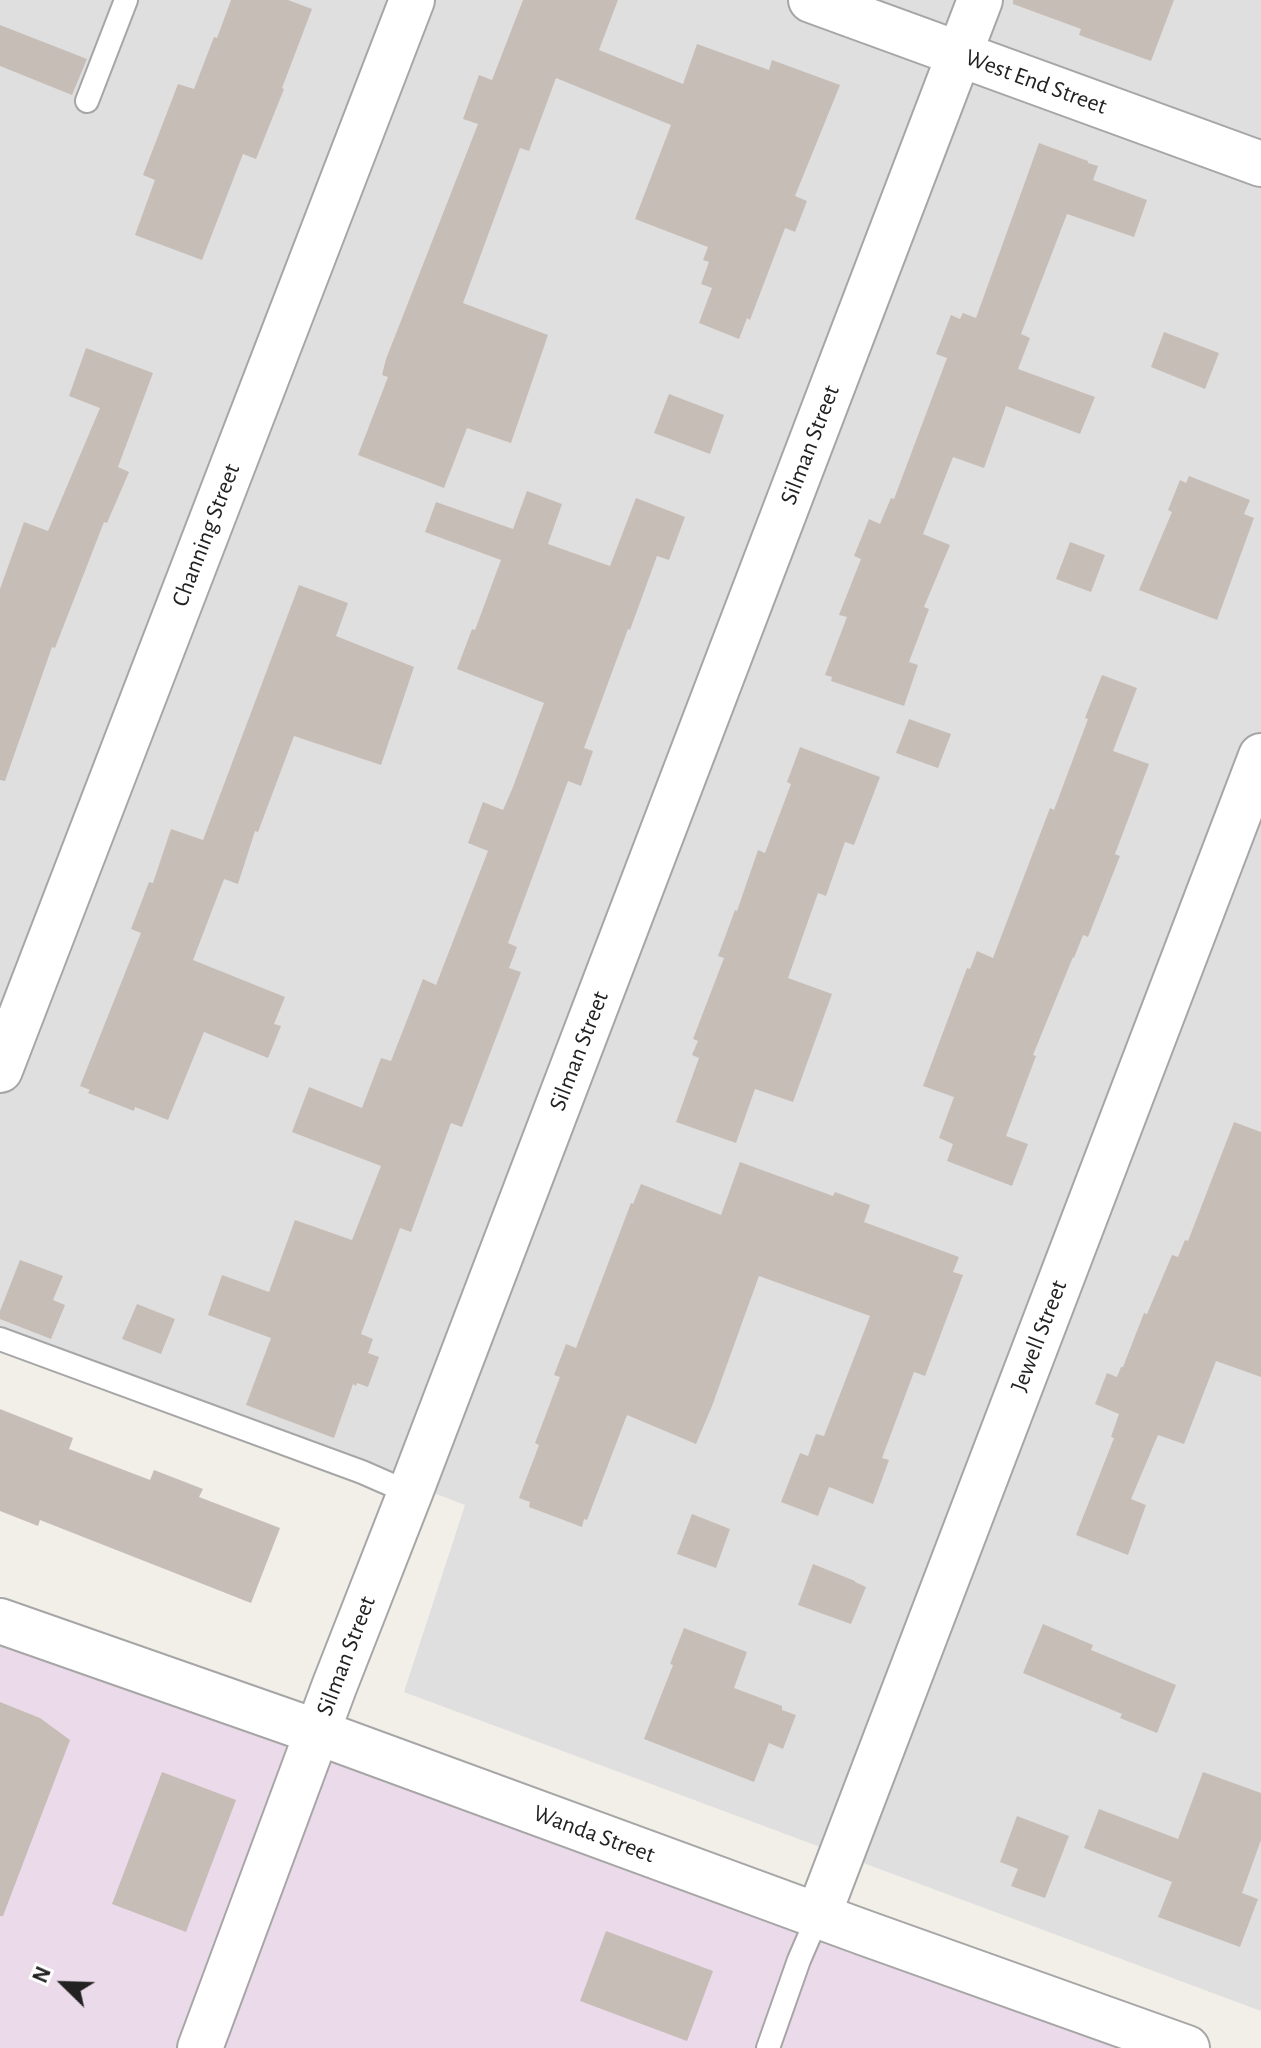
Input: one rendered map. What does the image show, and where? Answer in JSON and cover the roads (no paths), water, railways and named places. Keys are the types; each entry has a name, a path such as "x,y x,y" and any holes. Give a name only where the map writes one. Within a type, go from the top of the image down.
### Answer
{"street":[{"name":"Channing Street","path":"0,1070 412,0"},
{"name":"West End Street","path":"811,0 1261,164"},
{"name":"Silman Street","path":"200,2048 317,1732 980,0"},
{"name":"Jewell Street","path":"818,1916 1261,756"},
{"name":"Wanda Street","path":"0,1621 317,1732 1187,2048"}],"lane":[{"path":"87,101 126,0"},
{"path":"0,1339 348,1466 410,1493"},
{"path":"768,2048 818,1916"}]}
